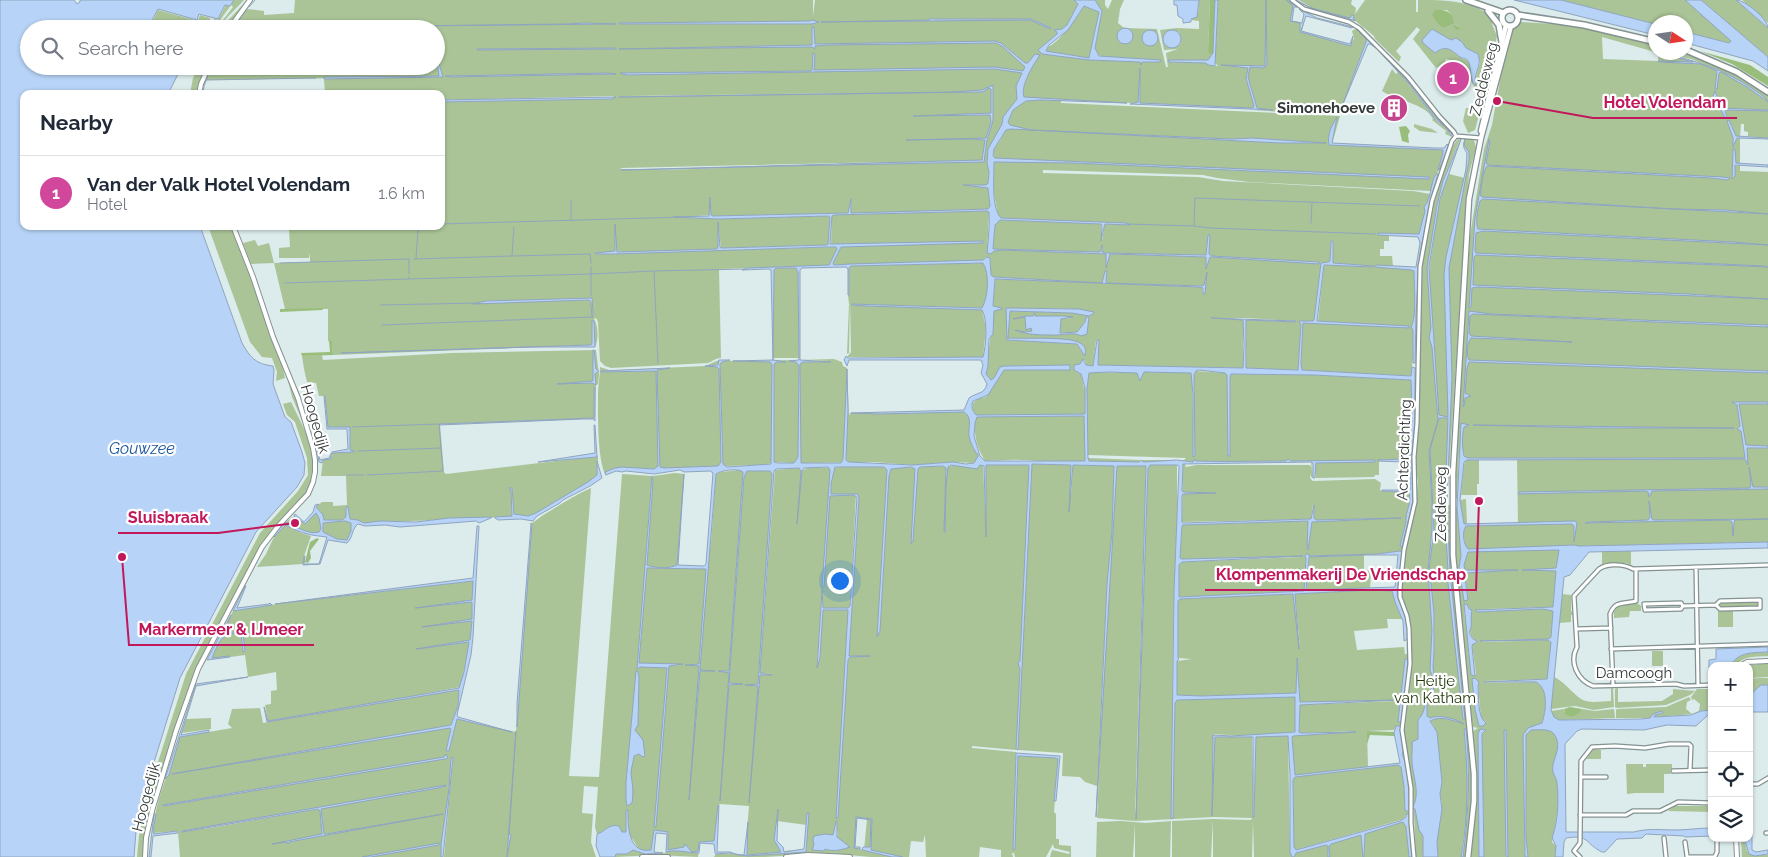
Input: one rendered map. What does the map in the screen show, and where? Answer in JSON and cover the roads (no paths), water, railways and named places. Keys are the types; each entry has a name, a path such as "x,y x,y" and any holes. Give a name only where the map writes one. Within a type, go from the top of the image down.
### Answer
{"main road":[{"path":"1466,0 1503,15 1508,25 1514,25 1518,18"},
{"path":"1480,5 1503,15"},
{"path":"1488,10 1499,25 1502,42"},
{"path":"1503,15 1511,10 1515,11 1518,18"},
{"path":"1518,18 1584,25 1648,40"},
{"name":"Zeddeweg","path":"1481,138 1502,42 1508,25"},
{"name":"Zeddeweg","path":"1468,857 1473,815 1474,774 1455,581 1452,496 1469,211 1481,138 1508,25"},
{"path":"1693,53 1737,72 1768,92"}],"street":[{"path":"236,20 250,0"},
{"path":"1292,0 1304,9 1348,22 1359,28 1408,77 1456,136 1481,138"},
{"path":"200,90 205,75"},
{"name":"Achterdichting","path":"1414,857 1411,823 1411,788 1402,730 1410,664 1409,633 1407,616 1400,597 1400,588 1404,550 1415,502 1414,457 1420,267 1435,190 1456,136"},
{"name":"Hoogedijk","path":"145,857 146,838 152,811 176,731 198,669 262,547 274,530 308,494 315,472 313,448 298,398 273,337 235,230"},
{"name":"Damcoogh","path":"1708,685 1590,686 1576,674 1574,652 1577,647 1574,596 1599,568 1604,566 1626,565 1636,569 1768,565"},
{"path":"1696,567 1698,685"},
{"path":"1613,686 1610,614 1614,607 1622,602 1635,602 1637,599 1636,569"},
{"path":"1683,606 1681,609 1645,610 1644,604 1680,603 1683,606 1696,606 1716,605 1720,601 1760,600 1760,608 1720,609 1716,605"},
{"path":"1576,629 1610,628"},
{"path":"1611,649 1768,644"},
{"path":"1747,662 1768,661"},
{"path":"1580,857 1574,851 1580,845 1582,758 1594,746 1645,748 1669,744 1690,744 1690,770"},
{"path":"1672,771 1708,770"},
{"path":"1581,777 1606,777"},
{"path":"1753,784 1758,784 1768,778"},
{"path":"1580,815 1626,815 1633,811 1660,811 1678,802 1708,803"},
{"path":"1664,838 1666,857"},
{"path":"1685,842 1687,856 1715,857 1717,842"},
{"path":"1736,842 1737,857"},
{"path":"786,857 831,855 850,857"},
{"path":"642,857 668,857"}],"water":[{"name":"Gouwzee","path":"0,0 74,0 77,4 80,0 234,0 230,6 225,5 218,19 199,14 197,20 158,9 152,20 20,20 20,75 178,75 170,90 20,90 20,230 201,230 242,343 257,362 273,366 273,384 285,417 291,422 305,463 304,475 297,487 256,532 180,678 139,811 134,857 0,857"},
{"path":"1074,0 1095,0 1102,11 1095,48 1099,56 1161,60 1160,62 1142,62 1141,65 1140,62 1089,60 1042,54 1038,50 1057,34 1054,30 1062,29 1067,25 1078,4","holes":["1084,6 1099,12 1089,58 1046,51 1049,45 1068,30"]},
{"path":"1174,0 1199,0 1197,17 1191,19 1191,22 1183,23 1183,19 1178,16 1177,5 1174,5"},
{"path":"1215,0 1218,0 1215,66 1206,63 1169,62 1168,60 1208,60 1213,53"},
{"path":"1266,0 1267,65 1264,68 1250,67 1248,77 1257,108 1273,110 1130,104 1138,102 1140,68 1140,103 1253,108 1246,78 1248,68 1221,65 1265,66"},
{"path":"1286,0 1297,7 1294,7 1292,21 1302,23 1304,14 1299,9 1317,18 1353,27 1306,16 1301,31 1350,44 1353,36 1351,46 1300,32 1300,23 1290,21 1293,6"},
{"path":"1514,0 1561,0 1648,22 1648,33"},
{"path":"1685,0 1701,0 1768,57 1768,71 1753,61 1693,45 1693,34 1729,43 1731,41"},
{"path":"1736,0 1745,3 1755,11 1764,20 1768,28"},
{"path":"1315,9 1350,18 1352,15 1355,21 1347,18"},
{"path":"932,18 1031,19 1051,28 1030,20 821,22 929,20"},
{"path":"812,20 819,22 812,24 619,24 619,23"},
{"path":"616,24 445,26 445,25"},
{"path":"812,27 814,27 815,44 995,41 1001,43 1025,63 1028,63 1035,54 1040,55 1025,82 1024,97 1127,103 1026,101 1013,110 1008,122 1010,125 1031,130 1231,139 1252,138 1326,143 1279,143 1011,129 1006,130 994,149 993,156 995,158 1429,177 1429,179 1073,163 994,162 994,200 1001,218 1126,223 1130,225 1105,224 1101,241 1101,224 1000,220 995,225 993,249 1100,252 1102,245 1102,252 1106,253 1206,255 1208,235 1210,235 1209,254 1212,256 1319,262 1319,264 1210,257 1206,269 1206,257 1110,254 1106,268 1106,254 1002,250 994,251 991,254 987,253 989,212 987,211 834,215 832,216 830,244 983,241 983,243 841,247 833,263 834,265 983,260 987,257 990,258 991,275 994,277 1102,283 1105,271 1107,271 1107,283 1202,286 1204,285 1207,272 1205,294 1203,294 1203,288 1197,287 995,279 993,306 1002,309 994,311 993,334 989,339 986,374 991,380 1000,367 1005,366 1070,365 1070,370 1004,370 988,395 973,401 972,408 976,415 1085,414 1085,388 1081,374 1074,370 1074,365 1080,364 1083,359 1086,365 1093,366 1097,340 1099,340 1098,365 1243,368 1243,320 1211,318 1296,321 1246,320 1246,368 1298,370 1301,324 1299,321 1314,320 1321,263 1330,261 1331,241 1333,241 1333,263 1374,266 1324,265 1317,321 1409,326 1409,328 1303,323 1302,370 1411,376 1412,367 1415,368 1415,421 1412,455 1408,455 1412,420 1411,380 1313,375 1231,374 1230,456 1228,456 1227,375 1225,373 1199,370 1194,375 1195,456 1193,457 1191,373 1144,372 1140,381 1137,373 1089,373 1087,389 1088,458 1089,461 1139,462 1142,460 1143,462 1177,460 1193,462 1195,459 1196,461 1375,460 1375,462 1316,463 1315,478 1313,478 1312,462 1183,464 1182,491 1216,493 1183,494 1183,523 1311,519 1314,505 1314,518 1316,520 1401,518 1312,522 1308,550 1308,521 1183,525 1180,558 1182,559 1303,556 1182,562 1179,565 1179,597 1304,591 1305,556 1307,553 1309,556 1377,554 1400,551 1402,552 1397,595 1407,621 1408,639 1404,641 1403,621 1392,591 1370,590 1295,594 1299,649 1293,594 1180,599 1178,601 1179,659 1177,661 1177,695 1296,693 1297,658 1300,702 1396,700 1300,705 1299,732 1301,733 1356,732 1293,736 1295,775 1400,763 1394,733 1396,726 1401,726 1402,755 1406,765 1408,782 1409,811 1405,811 1404,786 1401,767 1398,765 1295,777 1293,780 1294,847 1296,850 1400,821 1406,817 1406,814 1409,814 1412,857 1409,857 1406,827 1403,822 1365,834 1364,857 1361,835 1331,844 1329,846 1330,857 1328,857 1328,846 1326,845 1296,853 1292,857 1290,852 1288,736 1256,737 1254,817 1253,737 1215,737 1212,816 1213,735 1231,736 1295,732 1295,697 1177,700 1175,703 1173,818 1171,819 1174,592 1179,466 1177,465 1150,465 1148,469 1136,819 1146,466 1117,466 1096,817 1114,466 1073,465 1069,512 1071,465 1032,464 1018,750 1016,749 1020,669 1018,663 1020,661 1029,465 986,465 986,537 984,466 980,465 977,469 951,465 948,467 945,532 946,468 943,466 920,467 918,469 913,541 911,544 915,469 911,467 891,469 889,476 880,631 877,637 887,470 884,467 835,467 831,494 858,494 859,498 849,656 870,656 850,657 848,660 838,818 836,818 848,610 823,610 820,658 817,668 822,590 823,608 848,608 850,606 857,497 853,495 830,496 824,587 822,587 830,470 828,467 804,468 802,471 797,524 801,471 799,468 776,469 774,471 760,673 772,675 760,675 749,803 758,686 745,685 758,684 772,474 770,471 747,471 744,477 729,683 743,684 729,685 720,801 729,673 718,671 729,671 743,472 730,470 716,474 700,670 715,671 700,671 689,800 699,666 685,665 699,664 706,569 647,568 639,663 683,664 669,666 656,827 654,827 667,668 640,667 637,669 652,476 647,565 662,568 677,565 684,474 678,565 704,566 706,564 713,473 710,471 684,472 680,470 654,474 616,471 606,475 605,472 615,468 654,469 658,466 656,371 601,371 670,368 657,370 660,467 718,466 721,462 719,369 717,367 705,366 718,365 719,360 730,360 720,364 723,464 727,467 771,464 772,364 770,362 733,361 773,360 771,270 742,270 748,268 829,265 837,249 836,247 828,247 616,254 595,253 615,251 615,224 617,252 716,249 718,248 718,222 721,248 828,244 830,217 828,216 718,219 673,217 709,216 710,197 711,215 713,216 848,213 851,199 851,213 988,209 990,206 988,188 963,185 986,185 988,183 988,149 1002,124 1003,117 1017,99 1016,86 1022,73 995,69 626,75 620,73 810,71 812,70 813,53 815,54 814,70 995,67 1023,71 1025,67 1002,46 996,43 827,45 815,46 815,49 812,47 619,49 812,45","holes":["983,263 987,273 987,286 986,298 982,308 851,304 982,310 986,326 983,357 848,358 846,356 844,360 847,366 849,360 981,360 983,365 981,373 987,384 986,388 969,398 964,410 851,413 964,412 969,420 970,440 978,454 974,463 953,462 912,465 849,462 846,460 847,369 843,459 841,463 801,463 800,364 803,362 831,362 800,360 800,270 802,268 846,267 848,269 849,295 849,268 851,266","776,268 796,268 798,272 799,360 789,361 796,362 799,366 798,457 794,463 774,462 774,365 776,362 786,362 773,360 774,270","1084,416 1085,461 985,461 980,456 974,436 977,417","1398,555 1395,587 1306,590 1309,557"]},
{"path":"1125,28 1131,30 1133,36 1131,42 1125,44 1119,42 1117,36 1119,30"},
{"path":"1356,29 1376,48 1368,44 1343,104 1341,114 1339,114 1366,42 1366,39"},
{"path":"1432,29 1451,40 1456,38 1466,48 1478,54 1476,86 1472,81 1468,60 1445,48 1435,53 1423,43 1422,40"},
{"path":"1147,30 1153,30 1158,35 1156,44 1147,46 1142,41 1142,35"},
{"path":"1168,30 1176,30 1181,35 1179,46 1168,48 1163,43 1163,35"},
{"path":"477,49 616,49 477,50"},
{"path":"1379,51 1411,85 1435,117 1447,129 1435,119 1409,84"},
{"path":"1685,60 1698,62 1732,76 1753,89 1768,102 1721,72 1719,73 1717,89 1715,89 1717,71 1701,64 1658,61 1693,62"},
{"path":"608,73 616,74 445,76"},
{"path":"442,75 443,77 324,79 324,77"},
{"path":"993,85 993,121 987,140 984,162 621,170 982,160 985,140 906,140 986,138 991,122 990,115 913,116 991,113 991,89 989,88 983,92 619,97 953,92 982,90"},
{"path":"1715,91 1722,108 1768,111 1725,110 1726,119 1713,96"},
{"path":"616,97 612,99 445,102 445,100"},
{"path":"1337,117 1332,143 1435,148 1444,148 1447,144 1448,147 1438,170 1443,150 1329,145 1329,133"},
{"path":"1729,120 1736,136 1768,139 1737,138 1733,147 1733,138 1727,121"},
{"path":"1461,139 1440,199 1429,267 1439,415 1448,417 1444,274 1446,257 1466,169 1467,153 1464,145 1469,152 1469,160 1449,268 1452,378 1447,502 1445,502 1448,418 1439,418 1430,449 1434,530 1429,570 1448,571 1447,506 1450,572 1465,719 1463,719 1447,574 1430,574 1434,613 1433,667 1435,682 1433,692 1427,703 1427,716 1430,718 1448,718 1464,724 1443,719 1430,721 1437,732 1442,782 1440,794 1442,809 1437,842 1438,857 1423,857 1423,836 1419,830 1415,809 1412,808 1415,803 1416,792 1412,742 1418,739 1418,720 1423,713 1432,682 1430,670 1432,630 1428,570 1432,529 1429,451 1438,420 1432,347 1429,338 1431,328 1427,268 1437,205 1443,181"},
{"path":"1489,139 1486,163 1488,165 1730,178 1728,180 1487,166 1482,180 1480,195 1482,197 1673,209 1483,199 1480,201 1478,211 1478,229 1768,245 1483,231 1476,233 1476,253 1768,267 1476,255 1474,257 1473,285 1768,299 1479,287 1472,288 1471,307 1469,308 1475,218"},
{"path":"1733,149 1735,149 1736,163 1768,165 1768,167 1735,165 1735,176 1732,179"},
{"path":"1436,174 1438,174 1430,201 1420,254 1415,363 1413,363 1413,330 1411,327 1415,309 1414,271 1375,267 1376,265 1416,267 1420,243 1418,237 1378,235 1378,233 1419,234 1425,211 1424,207"},
{"path":"1673,209 1726,210 1768,214"},
{"path":"592,298 592,318 591,302 589,300 473,304 486,301"},
{"path":"1006,308 1079,309 1094,312 1089,316 1072,313 1010,311 1008,338 1066,339 1080,343 1084,347 1085,356 1077,344 1007,340"},
{"path":"1469,311 1491,314 1768,325 1768,327 1473,314 1470,316 1469,333 1471,336 1572,342 1471,338 1467,349 1469,360 1768,371 1768,373 1469,362 1465,393 1471,396 1465,398 1463,407"},
{"path":"1035,313 1035,316 1073,317 1061,319 1060,333 1077,332 1085,322 1086,317 1089,317 1087,334 1081,336 1071,334 1038,335 1015,330 1032,331 1031,328 1026,330 1025,317 1013,319 1026,316 1033,316"},
{"path":"592,321 594,321 595,347 529,347 341,353 591,345"},
{"path":"593,350 596,369 599,371 595,374 596,385 592,383 557,384 593,381"},
{"path":"595,387 595,421 593,419 583,419 439,425 594,418"},
{"path":"324,396 328,427 350,427 350,450 354,452 333,453 331,459 323,460 322,463 319,462 317,450 320,460 329,458 332,452 348,449 347,429 327,429"},
{"path":"1732,402 1768,402 1768,404 1739,404 1746,445 1768,446 1768,448 1747,448 1748,465 1745,459 1467,460 1464,462 1460,500 1464,524 1575,521 1577,523 1574,542 1574,526 1572,524 1466,526 1464,538 1468,549 1574,545 1768,542 1768,548 1589,552 1570,575 1564,577 1551,710 1554,717 1559,720 1641,719 1650,718 1653,714 1662,711 1663,713 1654,717 1691,715 1708,710 1708,715 1696,726 1667,725 1644,730 1582,729 1577,731 1565,744 1566,832 1634,832 1708,828 1708,836 1685,837 1646,834 1642,838 1617,839 1605,852 1579,837 1566,838 1563,857 1555,857 1556,846 1552,838 1557,818 1558,797 1553,763 1558,744 1552,732 1531,730 1526,735 1526,837 1528,857 1525,857 1523,735 1528,728 1542,723 1545,713 1545,695 1540,685 1536,682 1484,682 1547,679 1551,642 1547,640 1480,641 1549,639 1551,637 1553,611 1543,609 1477,612 1475,610 1553,607 1556,571 1522,570 1556,568 1559,550 1468,552 1464,565 1465,570 1518,570 1466,573 1468,600 1464,601 1459,568 1461,556 1457,507 1461,423 1469,425 1464,427 1463,438 1464,456 1468,458 1745,458 1741,431 1737,429 1740,426 1737,405"},
{"path":"594,425 597,457 538,462 595,453"},
{"path":"1473,425 1734,428 1592,428"},
{"path":"1412,459 1413,501 1402,547 1400,546 1409,504 1409,492 1382,490 1410,490 1410,473 1407,463 1378,460"},
{"path":"597,461 602,478 537,516 533,521 521,519 498,520 495,518 512,516 511,490 509,488 512,488 514,514 528,516 536,513 597,475"},
{"path":"1749,467 1753,487 1768,487 1768,489 1652,491 1649,497 1648,492 1645,491 1518,494 1519,492 1750,488"},
{"path":"1649,501 1653,520 1768,519 1735,520 1733,536 1732,522 1729,520 1585,523 1648,520 1650,517"},
{"path":"319,504 316,507 323,515 324,520 342,520 346,517 346,507 348,507 350,519 364,523 380,521 416,522 449,518 491,518 479,523 476,521 400,527 358,524 347,543 328,540 320,564 303,565 304,556 304,564 319,564 327,537 306,534 286,525 273,536 286,522 306,531 319,532 321,529 316,513 305,524 294,516 295,514 304,522 313,512 315,505","holes":["345,521 351,523 351,531 347,540 337,539 323,532 323,523"]},
{"path":"532,524 517,727 517,703"},
{"path":"477,526 479,526 473,637 471,655 457,715 458,717 512,732 457,719 449,751 446,751 450,728 172,774 451,725 458,706 459,690 267,722 264,707 268,721 459,688 469,642 416,649 470,640 472,621 422,627 472,619 472,602 415,608 472,600 473,581 275,604 473,578"},
{"path":"245,586 237,608 270,603 272,605 233,611"},
{"path":"1464,604 1467,604 1469,609 1472,610 1469,632 1473,639 1477,641 1472,646 1475,676 1471,675"},
{"path":"231,615 225,631 228,633 246,630 243,634 245,651 243,652 241,633 229,634 219,642 212,658 230,657 207,660"},
{"path":"1768,647 1768,652 1742,655 1733,662 1709,662 1709,660 1716,659 1716,649"},
{"path":"1405,659 1408,659 1405,697 1401,722 1398,722"},
{"path":"636,671 638,671 639,677 638,725 635,730 643,740 645,756 643,757 639,754 634,756 631,773 632,803 627,806 626,782"},
{"path":"248,677 196,686 181,735 209,730 209,732 180,737 169,775 165,779 196,684"},
{"path":"1475,678 1479,682 1481,716 1486,723 1483,726 1479,726 1475,710 1472,679"},
{"path":"1761,685 1768,685 1768,712 1753,712 1753,692"},
{"path":"1464,729 1466,729 1468,759 1468,804 1463,857 1461,857 1467,793"},
{"path":"1480,729 1486,730 1482,734 1484,857 1479,857 1478,734"},
{"path":"1504,730 1506,730 1508,857 1506,856"},
{"path":"516,731 509,834 511,835 507,857"},
{"path":"1016,753 1060,756 1056,801 1054,801 1058,759 1018,756 1015,849 1013,850"},
{"path":"446,754 448,758 445,759 163,806 444,757"},
{"path":"451,757 453,758 443,857 441,857 441,844 449,788"},
{"path":"446,785 321,809 324,834 443,814 289,842 288,844 287,842 272,844 322,834 320,811 318,809 182,832 182,831"},
{"path":"718,805 717,852 735,854 716,854 714,844 700,843 699,853 666,852 667,834 656,833 654,852 663,853 645,854 633,850 627,854 616,854 615,857 600,857 596,846 597,834 616,825 619,826 622,832 626,832 626,810 628,810 631,838 638,848 651,850 654,830 668,832 668,850 684,847 685,844 692,852 698,851 699,842 714,841"},
{"path":"778,809 777,841 783,847 784,852 804,849 807,813 809,813 806,852 748,856 742,855 744,855 748,822 747,855 781,852 774,840"},
{"path":"154,814 156,814 154,834 177,831 178,833 153,836 151,857 149,857"},
{"path":"856,817 872,819 871,850 903,857 892,857 862,850 863,847 870,847 871,820 857,818 855,847 860,847 860,849 854,848"},
{"path":"836,821 837,837 850,847 838,850 812,850 814,836 833,835"},
{"path":"1745,842 1752,842 1752,850 1756,852 1768,850 1768,854 1755,856 1749,854"},
{"path":"439,843 439,845 362,857"}],"waterway":[{"path":"249,7 255,0"},
{"path":"239,20 247,9"},
{"path":"204,90 208,76"},
{"path":"206,80 316,78"},
{"path":"1375,234 1194,226 1195,198 1420,206"},
{"path":"571,200 571,219"},
{"path":"1311,223 1312,203"},
{"path":"445,224 683,217"},
{"path":"1127,224 1193,226"},
{"path":"414,259 512,256 514,227"},
{"path":"416,258 418,230"},
{"path":"513,256 590,254 591,263"},
{"path":"280,263 409,259 409,274"},
{"path":"591,267 591,274 654,271 658,363"},
{"path":"655,271 746,269"},
{"path":"408,279 591,274 591,295"},
{"path":"285,283 408,279 409,277"},
{"path":"381,305 479,303"},
{"path":"382,325 591,317"},
{"path":"353,427 439,424 441,448 358,451"},
{"path":"367,475 443,471 441,448"},
{"path":"347,475 364,475"}],"place":[{"name":"Van der Valk Hotel Volendam","path":"1453,78"},
{"name":"Hotel Volendam","path":"1497,101"},
{"name":"Simonehoeve","path":"1394,108"},
{"name":"Klompenmakerij De Vriendschap","path":"1479,501"},
{"name":"Sluisbraak","path":"295,523"},
{"name":"Markermeer & IJmeer","path":"122,557"}],"park label":[{"name":"Heitje van Katham","path":"1435,690"}]}
